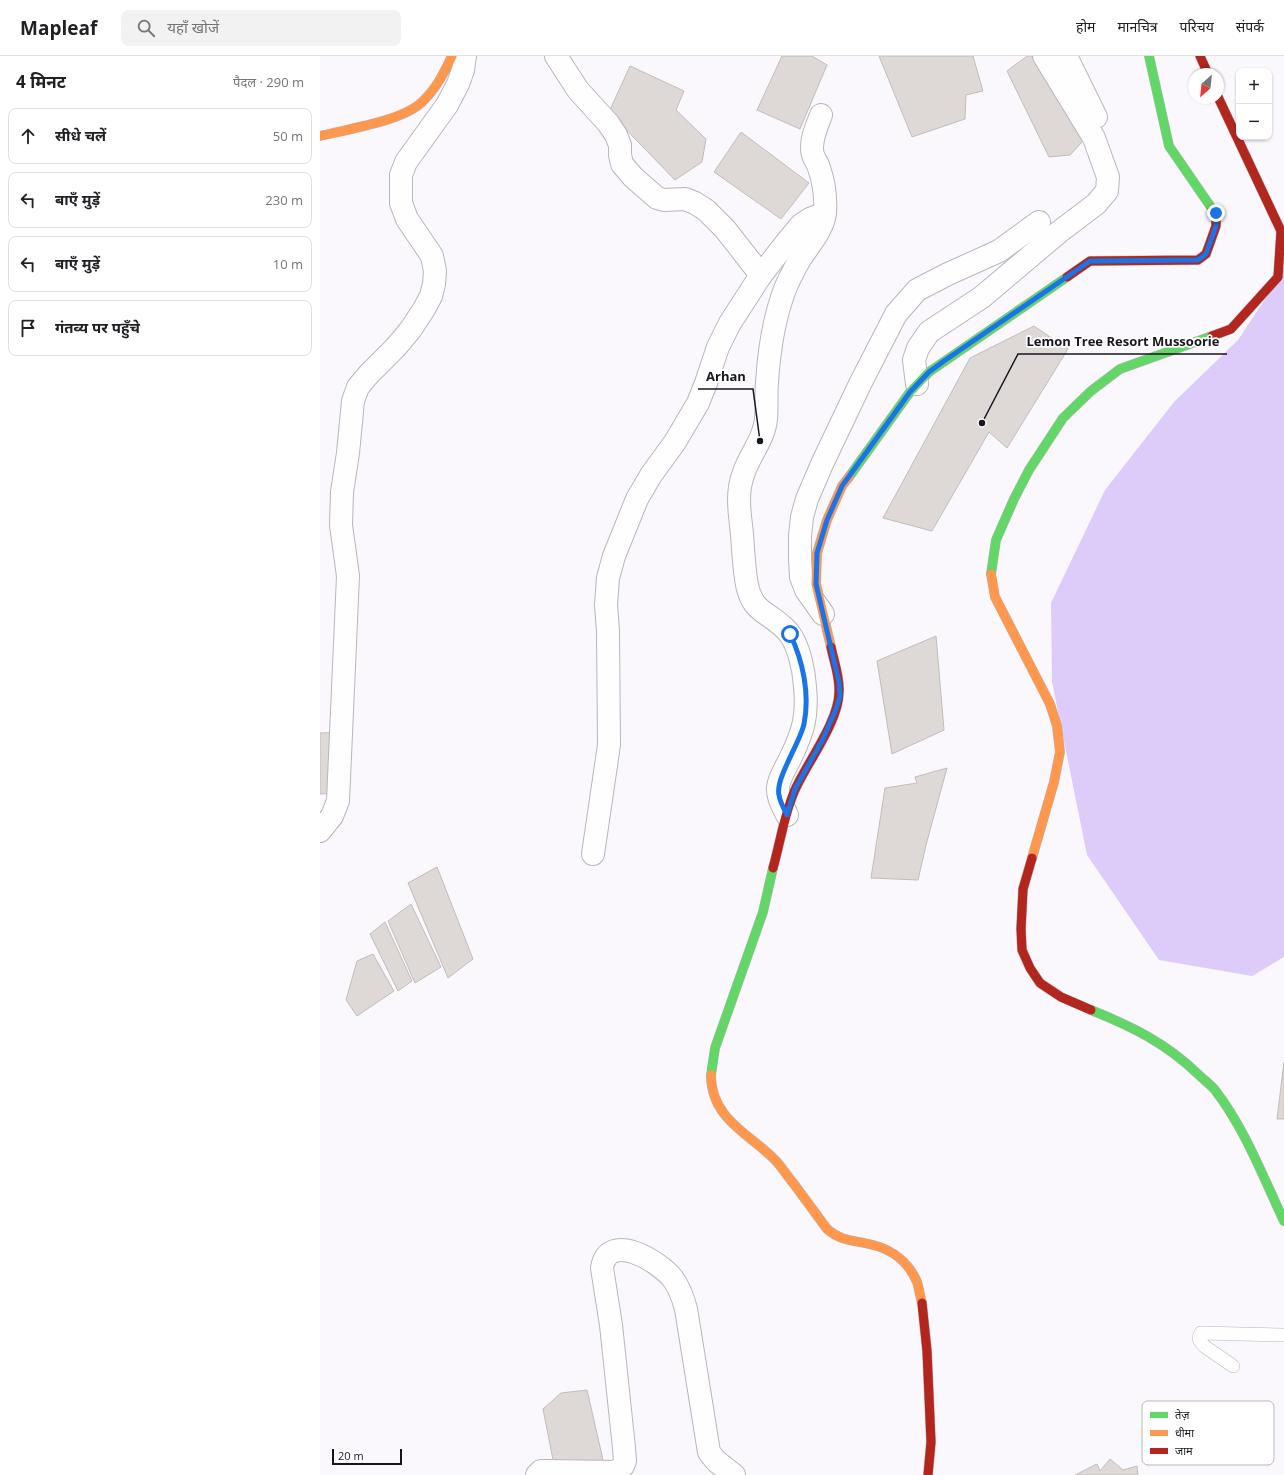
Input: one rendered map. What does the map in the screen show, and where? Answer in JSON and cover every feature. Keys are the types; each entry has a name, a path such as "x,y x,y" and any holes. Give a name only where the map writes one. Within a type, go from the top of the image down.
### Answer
{"street":[{"path":"320,136 400,116 421,103 437,86 452,56"},
{"path":"320,831 332,816 338,801 348,576 341,525 342,492 348,454 353,401 358,388 369,374 396,347 411,329 424,309 434,284 435,271 432,256 406,219 401,203 401,175 406,162 447,105 458,84 463,70 465,56"},
{"path":"556,56 578,90 608,123 616,135 620,144 622,164 633,177 657,198 664,200 685,199 706,210 724,229 761,275"},
{"path":"1044,56 1094,138 1108,177"},
{"path":"917,384 914,360 918,348 929,332 982,297 1059,232 1096,204 1107,191 1108,142 1066,56"},
{"path":"1141,56 1142,63 1156,98"},
{"path":"928,1475 931,1442 927,1351 923,1308 917,1282 913,1273 906,1263 885,1249 874,1245 845,1240 835,1236 827,1229 778,1162 733,1124 723,1113 716,1103 711,1082 711,1073 715,1048 763,912 795,789 823,739 840,696 839,682 816,584 817,553 827,520 842,486 910,392 929,372 1090,261 1198,260 1206,254 1216,226 1216,213 1169,146 1156,98 1149,56"},
{"path":"1200,56 1205,68"},
{"path":"1221,104 1236,139 1281,231 1278,277 1231,329 1120,369 1091,391 1063,418 1029,470 1002,526 996,540 991,576 995,597 1050,704 1057,726 1060,752 1054,782 1023,889 1020,929 1022,950 1030,968 1040,983 1061,997 1118,1021 1159,1042 1185,1061 1214,1088 1239,1127 1284,1221"},
{"path":"787,815 779,795 778,785 801,736 805,723 805,685 802,666 790,634 779,623 757,608 749,596 746,581 741,521 740,485 751,454 760,441 764,430 770,353 777,315 785,288 799,262 816,236 825,213 824,187 819,166 812,154 813,141 821,114"},
{"path":"594,854 609,745 608,631 606,605 608,578 614,556 637,499 651,475 687,423 706,383 718,348 730,323 761,275 801,226 810,219 825,213"},
{"path":"822,614 806,590 801,577 800,536 802,517 807,499 822,464 861,382 896,314 917,290 999,251 1039,222"},
{"path":"537,1475 541,1471 616,1472 623,1466 625,1461 617,1375 602,1268 604,1260 608,1254 615,1251 626,1250 641,1255 657,1264 672,1278 681,1291 686,1310 709,1452 716,1461 734,1475"}],"lane":[{"path":"1233,1366 1201,1344 1199,1338 1202,1333 1284,1335"}],"shaded area":[{"path":"1284,266 1284,957 1252,976 1159,960 1087,855 1052,682 1051,603 1105,490 1174,402 1238,340 1281,275"}],"building":[{"path":"782,56 812,56 827,65 800,129 757,110"},
{"path":"879,56 973,56 983,91 966,95 965,119 912,137"},
{"path":"1027,56 1056,56 1096,127 1070,155 1049,157 1007,71"},
{"path":"630,66 684,91 676,110 706,139 702,162 675,180 609,112"},
{"path":"741,132 809,183 781,219 714,172"},
{"path":"1034,326 1068,349 1007,448 989,432 932,531 883,518 970,358"},
{"path":"936,636 944,730 892,754 877,661"},
{"path":"348,732 344,793 320,794 320,733"},
{"path":"947,768 918,880 871,878 885,788 917,783 915,777"},
{"path":"437,867 473,959 448,978 408,883"},
{"path":"411,904 441,967 415,983 388,921"},
{"path":"385,922 412,981 398,991 370,934"},
{"path":"373,954 394,991 357,1016 346,1000 357,961"},
{"path":"1284,1062 1284,1119 1277,1119"},
{"path":"587,1390 604,1464 556,1475 543,1409 561,1393"},
{"path":"1110,1459 1123,1470 1137,1466 1138,1475 1075,1475 1097,1464 1100,1471"}],"traffic: fast":[{"path":"1149,56 1169,146 1215,213 1216,220"},
{"path":"849,477 910,392 929,372 1067,277"},
{"path":"991,574 996,540 1014,499 1029,470 1063,418 1091,391 1120,369 1212,336"},
{"path":"711,1075 715,1048 763,912 773,868"},
{"path":"1091,1010 1121,1023 1161,1045 1187,1064 1213,1088 1226,1105 1244,1137 1284,1221"}],"traffic: slow":[{"path":"320,136 374,124 413,109 422,102 436,86 452,56"},
{"path":"831,647 816,584 817,553 827,520 842,486 849,477"},
{"path":"991,574 995,597 1050,704 1057,726 1060,752 1054,782 1032,858"},
{"path":"711,1075 713,1091 718,1104 725,1115 734,1125 777,1162 827,1229 843,1238 880,1247 900,1258 914,1275 918,1284 922,1303"}],"traffic: jam":[{"path":"1200,56 1205,68"},
{"path":"1212,336 1231,329 1278,277 1281,231 1221,104"},
{"path":"1067,277 1090,261 1198,260 1206,254 1216,226 1216,220"},
{"path":"773,868 785,820 794,792 821,743 838,704 839,681 831,647"},
{"path":"1032,858 1023,889 1021,929 1022,950 1030,968 1040,983 1061,997 1091,1010"},
{"path":"922,1303 927,1351 931,1442 928,1475"}],"place":[{"name":"Lemon Tree Resort Mussoorie","path":"982,423"},
{"name":"Arhan","path":"760,441"}],"route":[{"path":"790,634 802,666 806,703 805,723 801,736 778,785 779,795 787,815 795,789 823,739 840,696 839,682 816,584 817,553 827,520 842,486 910,392 929,372 944,361 1090,261 1198,260 1206,254 1216,226 1216,213"}]}
